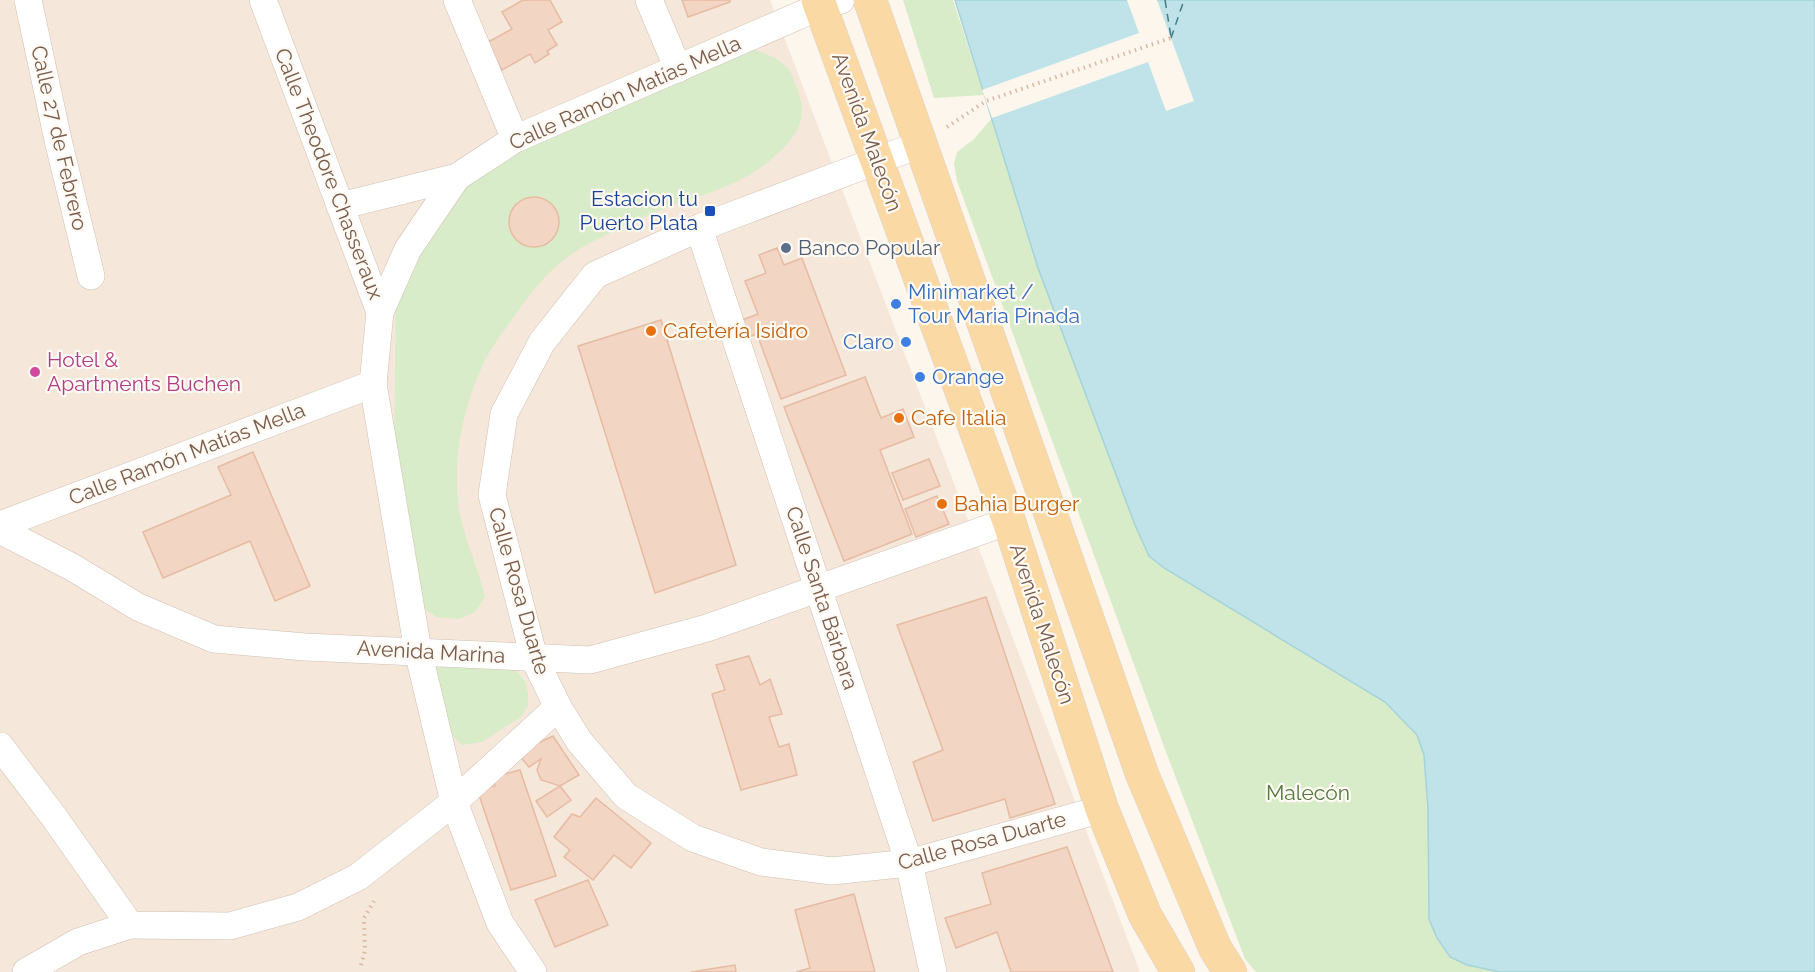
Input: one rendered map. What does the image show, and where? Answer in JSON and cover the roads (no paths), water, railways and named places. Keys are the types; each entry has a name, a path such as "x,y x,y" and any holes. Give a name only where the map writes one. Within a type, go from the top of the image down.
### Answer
{"main road":[{"name":"Avenida Malecón","path":"870,0 1147,788 1215,948 1230,972"},
{"name":"Avenida Malecón","path":"827,2 878,159 1009,521 1102,809 1145,915 1178,972"}],"street":[{"name":"Calle 27 de Febrero","path":"28,0 58,140 91,276"},
{"name":"Calle Theodore Chasseraux","path":"263,0 381,312 373,384 418,651 454,802 500,923 532,972"},
{"path":"457,0 515,139"},
{"path":"650,0 678,69"},
{"name":"Calle Ramón Matías Mella","path":"381,312 408,249 457,177 515,139 827,2"},
{"name":"Calle Rosa Duarte","path":"921,144 699,228 595,275 542,342 504,414 492,495 534,658 558,707 579,741 626,796 693,838 761,862 832,871 909,863 1102,809"},
{"path":"340,206 457,177"},
{"name":"Calle Santa Bárbara","path":"699,228 909,863 933,972"},
{"name":"Calle Ramón Matías Mella","path":"0,525 373,384"},
{"name":"Avenida Marina","path":"0,530 72,567 138,607 214,639 305,646 590,660 707,628 1009,521"},
{"path":"26,972 78,942 130,925 230,926 298,907 358,877 454,802 558,707"},
{"path":"0,746 54,816 130,925"}],"water":[{"path":"955,0 1815,0 1815,972 1500,972 1467,965 1450,957 1437,938 1429,919 1428,809 1424,755 1417,735 1385,702 1164,568 1149,556 1135,525 1038,268"}],"place":[{"name":"Estacion tu Puerto Plata","path":"710,211"},
{"name":"Banco Popular","path":"786,248"},
{"name":"Minimarket / Tour Maria Pinada","path":"896,304"},
{"name":"Cafetería Isidro","path":"651,331"},
{"name":"Claro","path":"906,342"},
{"name":"Hotel & Apartments Buchen","path":"35,372"},
{"name":"Orange","path":"920,377"},
{"name":"Cafe Italia","path":"899,418"},
{"name":"Bahia Burger","path":"942,504"}],"park label":[{"name":"Malecón","path":"1308,793"}]}
